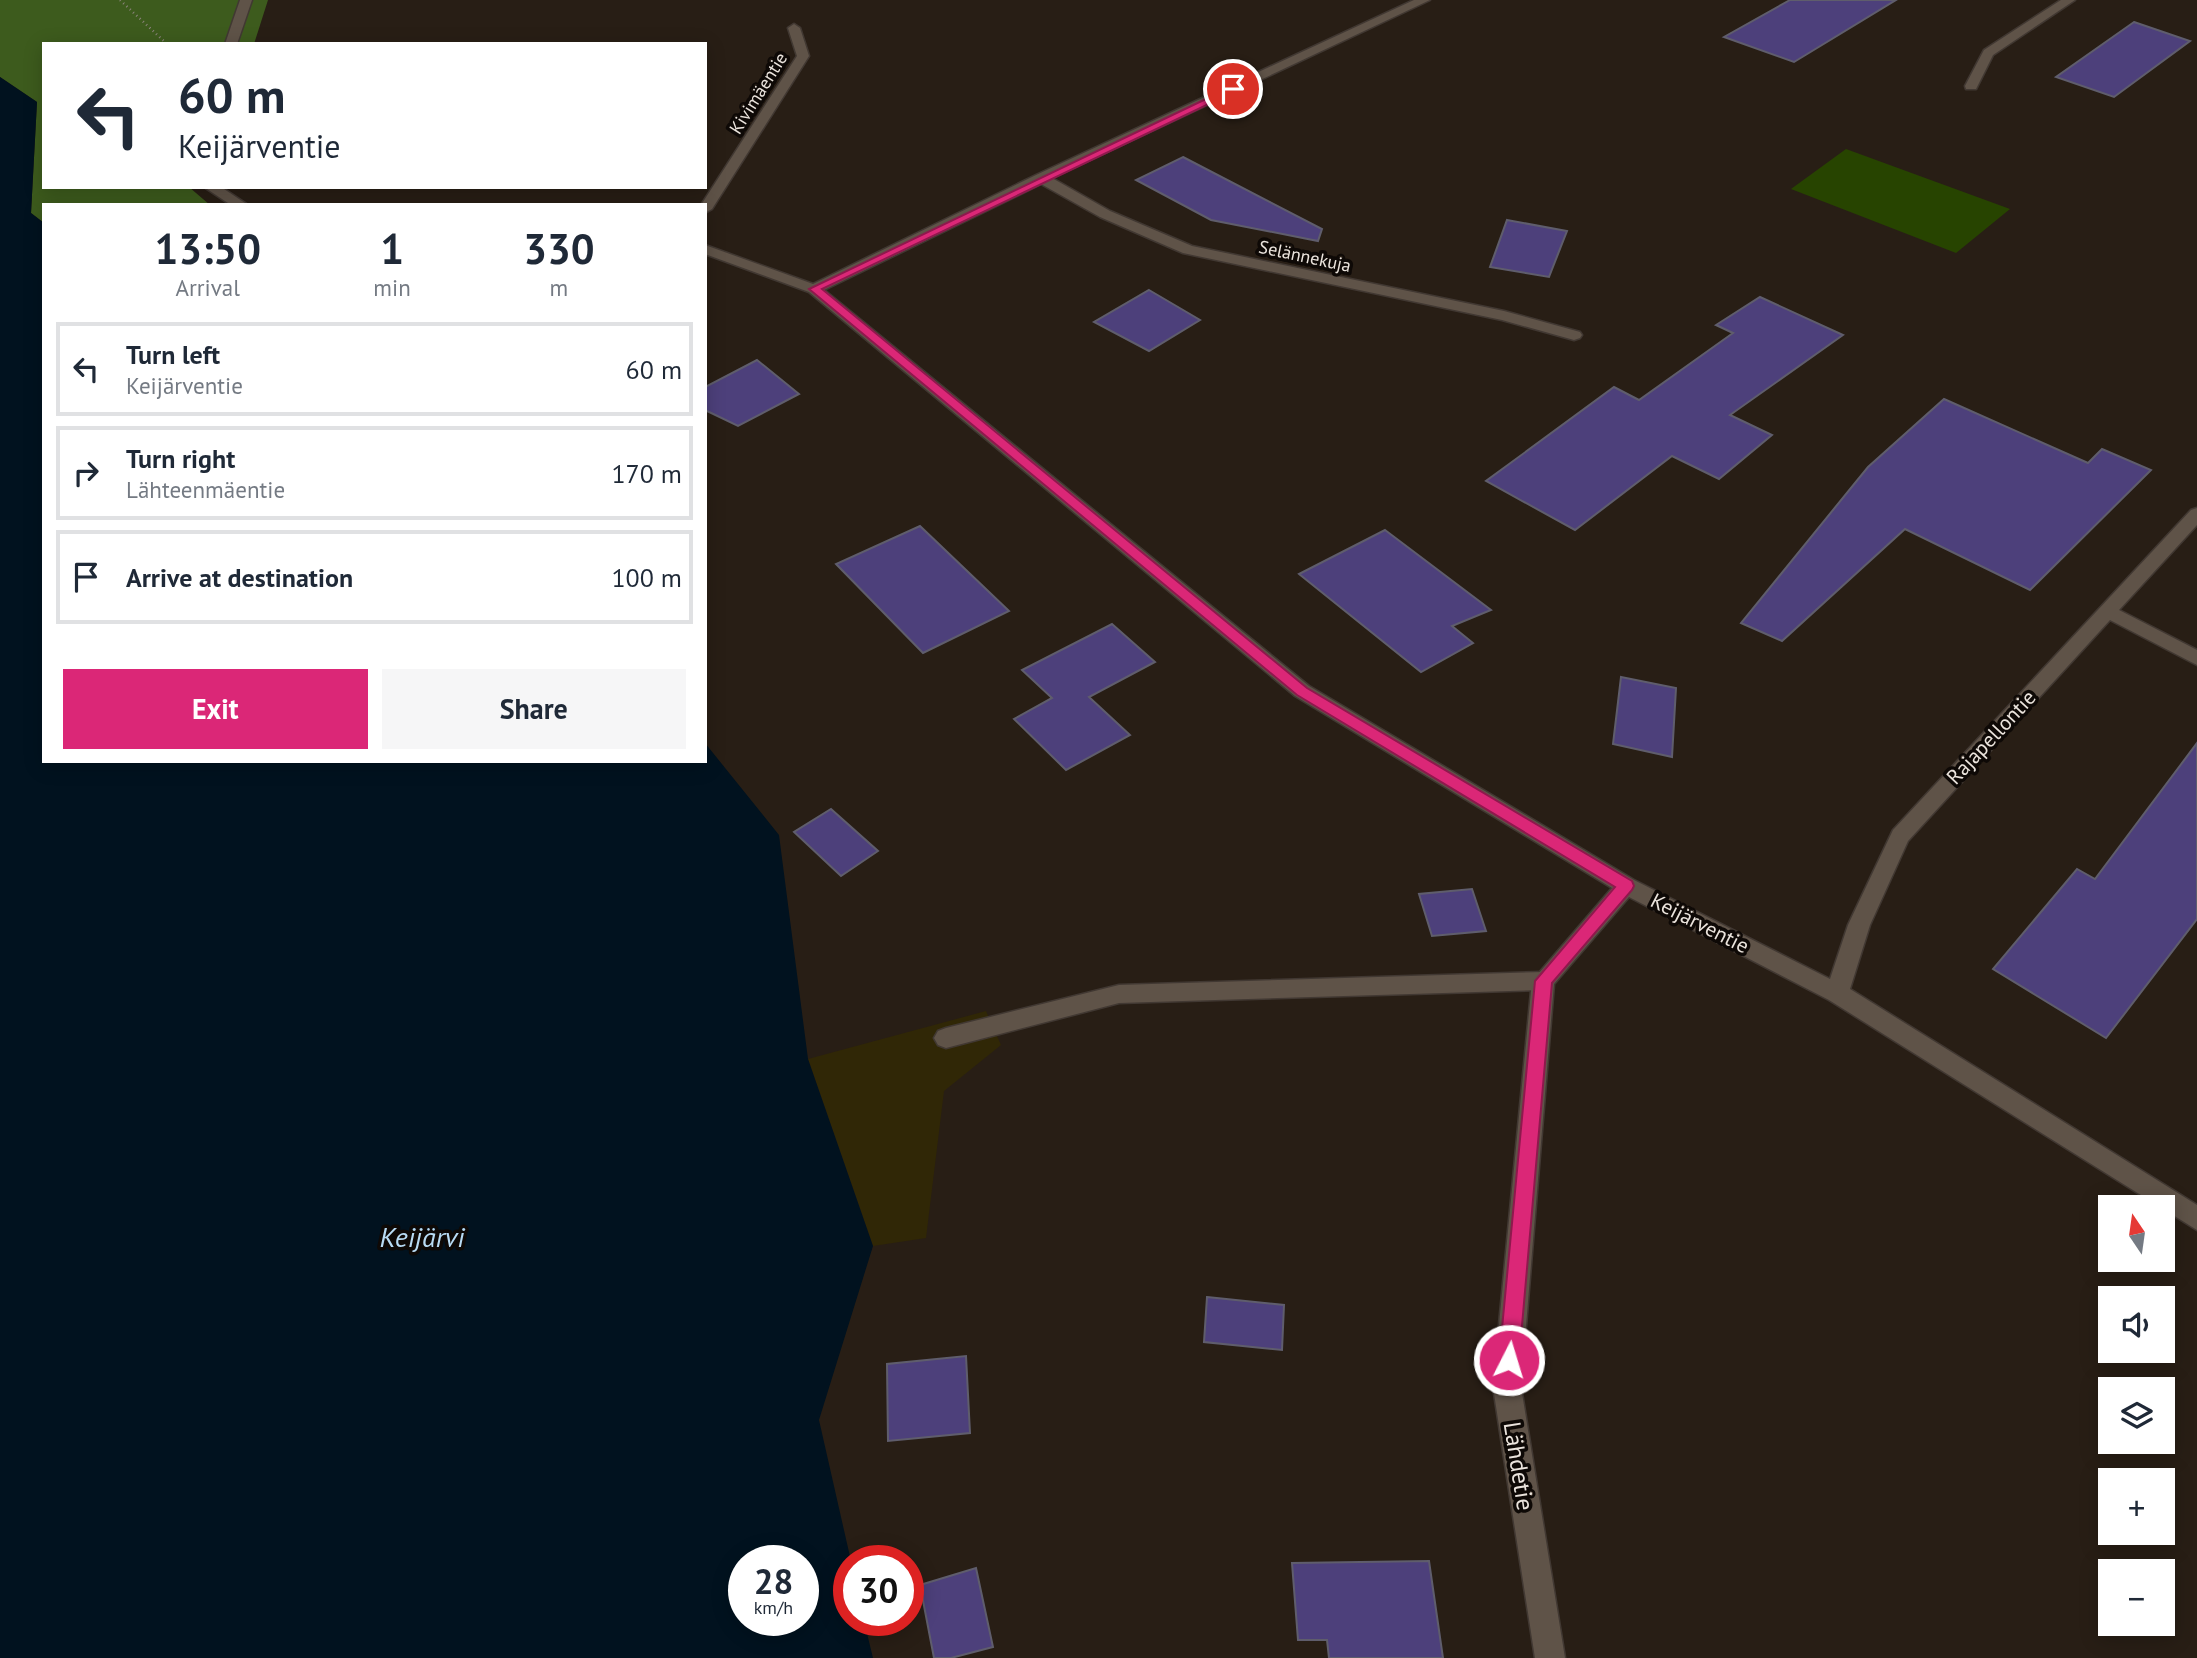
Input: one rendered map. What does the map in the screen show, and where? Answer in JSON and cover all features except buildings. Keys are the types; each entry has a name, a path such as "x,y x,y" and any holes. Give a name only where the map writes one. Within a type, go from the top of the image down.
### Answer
{"street":[{"path":"232,42 246,0"},
{"path":"814,289 1041,178 1424,0"},
{"path":"1971,86 1988,53 2069,0"},
{"name":"Kivimäentie","path":"707,206 803,56 794,28"},
{"name":"Selännekuja","path":"1041,178 1105,214 1188,250 1504,316 1574,335"},
{"path":"214,189 238,203"},
{"name":"Keijärventie","path":"707,250 814,289 1302,691 1626,886 1837,993 2197,1219"},
{"name":"Rajapellontie","path":"1837,993 1859,925 1900,836 2197,514"},
{"path":"2107,611 2197,658"},
{"path":"946,1038 1119,994 1543,981 1626,886"},
{"name":"Lähdetie","path":"1543,981 1507,1387 1550,1658"}],"path":[{"path":"121,0 165,42"}],"green space":[{"path":"0,0 268,0 255,42 42,42 42,189 191,189 208,203 42,203 42,221 31,213 37,102 0,77"},
{"path":"1846,149 2010,209 1956,253 1791,189"}],"sand":[{"path":"986,1011 1001,1045 944,1091 926,1238 873,1246 808,1059"}],"water":[{"name":"Keijärvi","path":"0,77 37,102 31,213 42,221 42,763 707,763 707,745 779,835 808,1059 873,1246 819,1420 847,1545 833,1545 833,1636 868,1636 873,1658 0,1658"}],"route":[{"path":"1233,89 1041,178 814,289 1302,691 1626,886 1543,981 1509,1360"}]}
